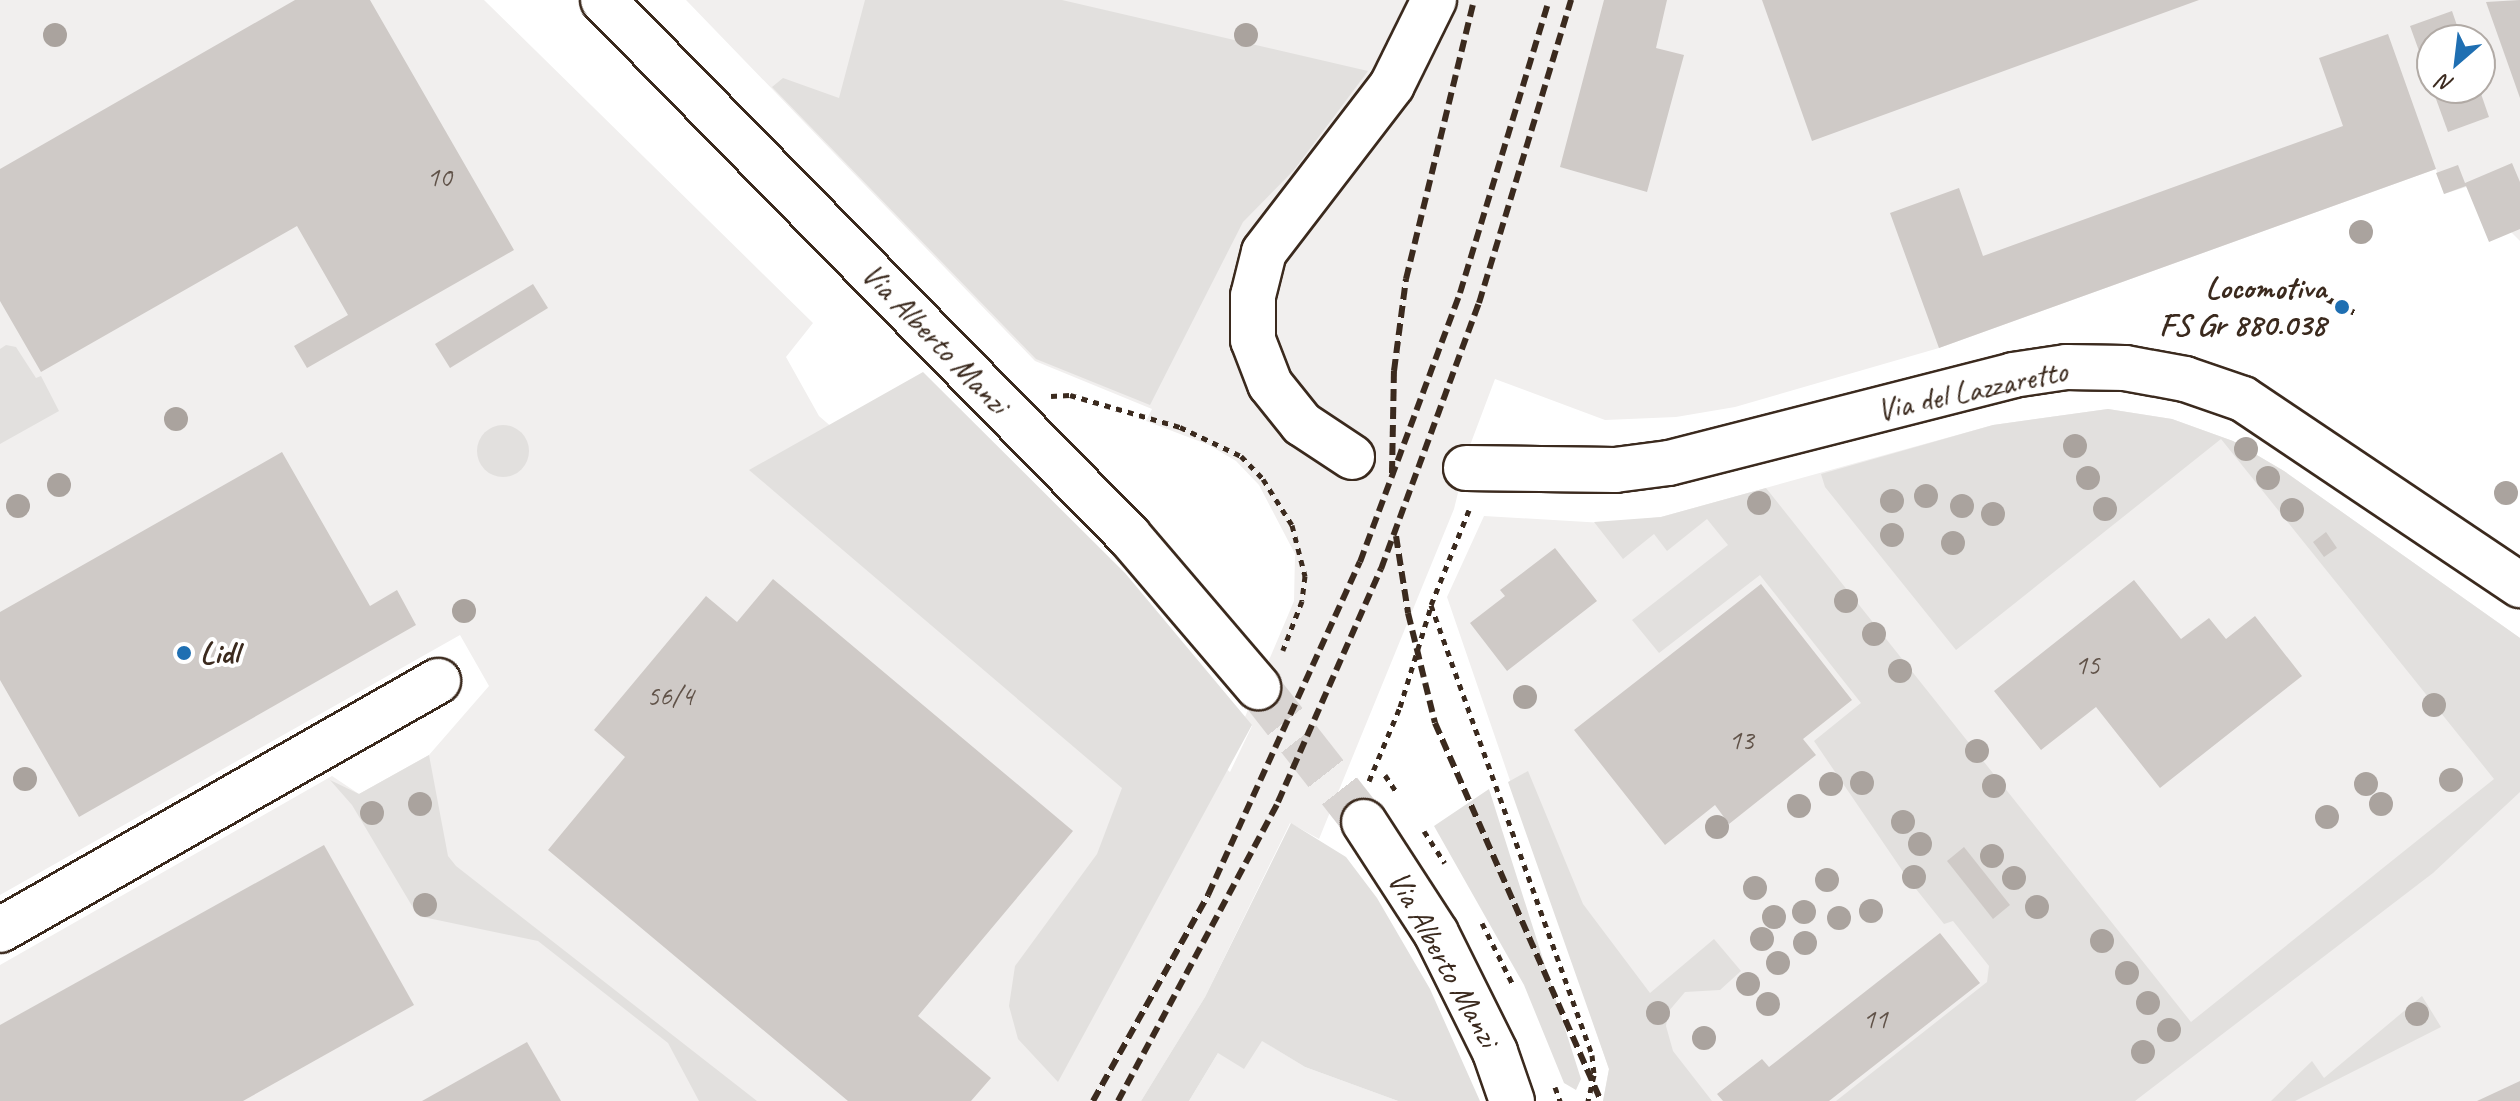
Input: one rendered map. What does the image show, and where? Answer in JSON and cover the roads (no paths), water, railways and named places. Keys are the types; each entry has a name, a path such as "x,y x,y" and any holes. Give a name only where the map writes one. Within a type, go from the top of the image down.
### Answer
{"main road":[{"name":"Via Alberto Manzi","path":"603,0 1129,536 1269,671"},
{"path":"1352,457 1302,424 1270,384 1253,340 1253,296 1264,252 1392,85 1434,0"},
{"name":"Via del Lazzaretto","path":"1475,469 1615,470 1669,463 2013,375 2066,367 2125,368 2185,379 2243,399 2520,585"},
{"path":"0,930 438,681"},
{"name":"Via Alberto Manzi","path":"1365,804 1436,933 1495,1052 1512,1101"}],"tunnel":[{"path":"1258,687 1364,822"}],"railway":[{"path":"1392,473 1394,371 1406,279 1474,0"},
{"path":"1093,1101 1208,895 1360,562 1460,293 1549,0"},
{"path":"1118,1101 1278,802 1381,569 1479,303 1571,0"},
{"path":"2327,299 2357,314"},
{"path":"1396,536 1408,613 1435,723 1601,1101"}],"place":[{"name":"Locomotiva FS Gr 880.038","path":"2342,307"},
{"name":"Lidl","path":"184,653"}]}
